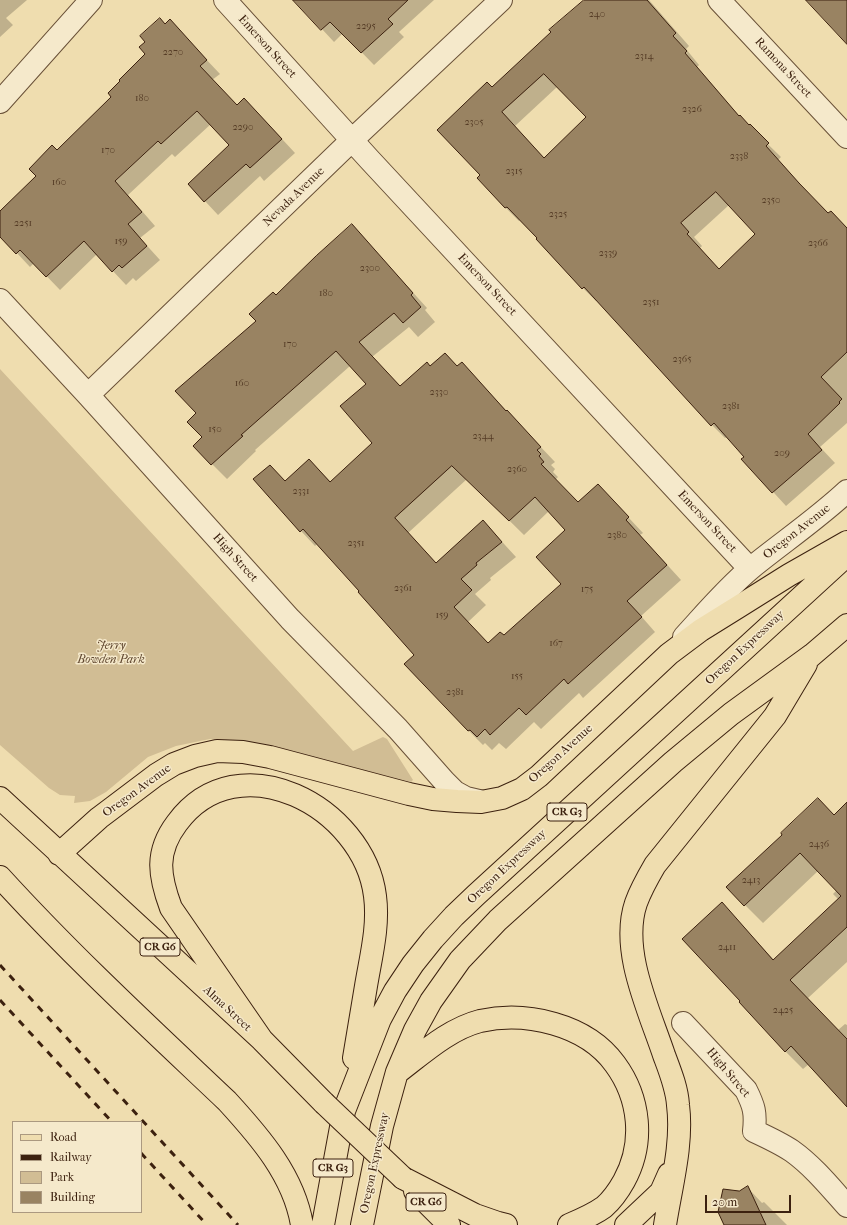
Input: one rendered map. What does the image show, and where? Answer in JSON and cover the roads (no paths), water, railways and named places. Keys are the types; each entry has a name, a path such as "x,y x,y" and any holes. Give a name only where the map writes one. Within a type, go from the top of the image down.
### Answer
{"main road":[{"path":"669,654 701,630 732,610 847,542"},
{"name":"Oregon Expressway","path":"322,1225 344,1111 380,1019 395,991 413,964 454,916 476,895 847,555"},
{"name":"Oregon Expressway","path":"362,1225 382,1126 397,1072 415,1030 431,1001 460,960 498,920 673,762 731,714 812,654 847,625"},
{"name":"Oregon Avenue","path":"59,854 99,818 156,775 174,764 195,756 217,751 243,752 270,757 433,799 481,802 502,798 522,789 539,776 669,654"},
{"path":"665,1225 678,1148 679,1124 677,1096 637,977 632,952 632,928 636,904 644,884 655,865 775,716 812,654"},
{"path":"262,1040 171,908 164,889 161,868 164,848 171,831 186,811 204,798 225,788 249,785 273,788 298,796 321,809 341,826 359,850 369,872 375,895 376,918 374,944 344,1111"},
{"name":"Alma Street","path":"0,798 262,1040 449,1225"},
{"path":"0,878 74,956 227,1101 247,1122 272,1157 293,1193 302,1225"},
{"path":"397,1072 454,1032 479,1022 503,1018 528,1018 552,1022 573,1031 596,1045 614,1063 627,1083 635,1105 638,1128 636,1150 630,1170 618,1190 604,1206 585,1219 569,1225"},
{"path":"626,1225 661,1192 678,1148"},
{"path":"403,1178 475,1214 506,1225"}],"street":[{"path":"0,102 91,0"},
{"name":"Emerson Street","path":"225,0 352,140 750,568"},
{"name":"Nevada Avenue","path":"88,395 352,140 501,0"},
{"name":"Ramona Street","path":"719,0 847,137"},
{"name":"High Street","path":"0,300 88,395 290,619 398,729 444,782 455,792 466,798 481,802"},
{"name":"Oregon Avenue","path":"669,654 726,591 750,568 809,524 844,494"},
{"name":"High Street","path":"683,1023 746,1090 753,1104 755,1116 754,1131 792,1152 810,1167 847,1206"}],"railway":[{"path":"0,965 238,1225"},
{"path":"0,1000 111,1121"},
{"path":"142,1154 207,1225"}],"park label":[{"name":"Jerry Bowden Park","path":"111,653"}]}
